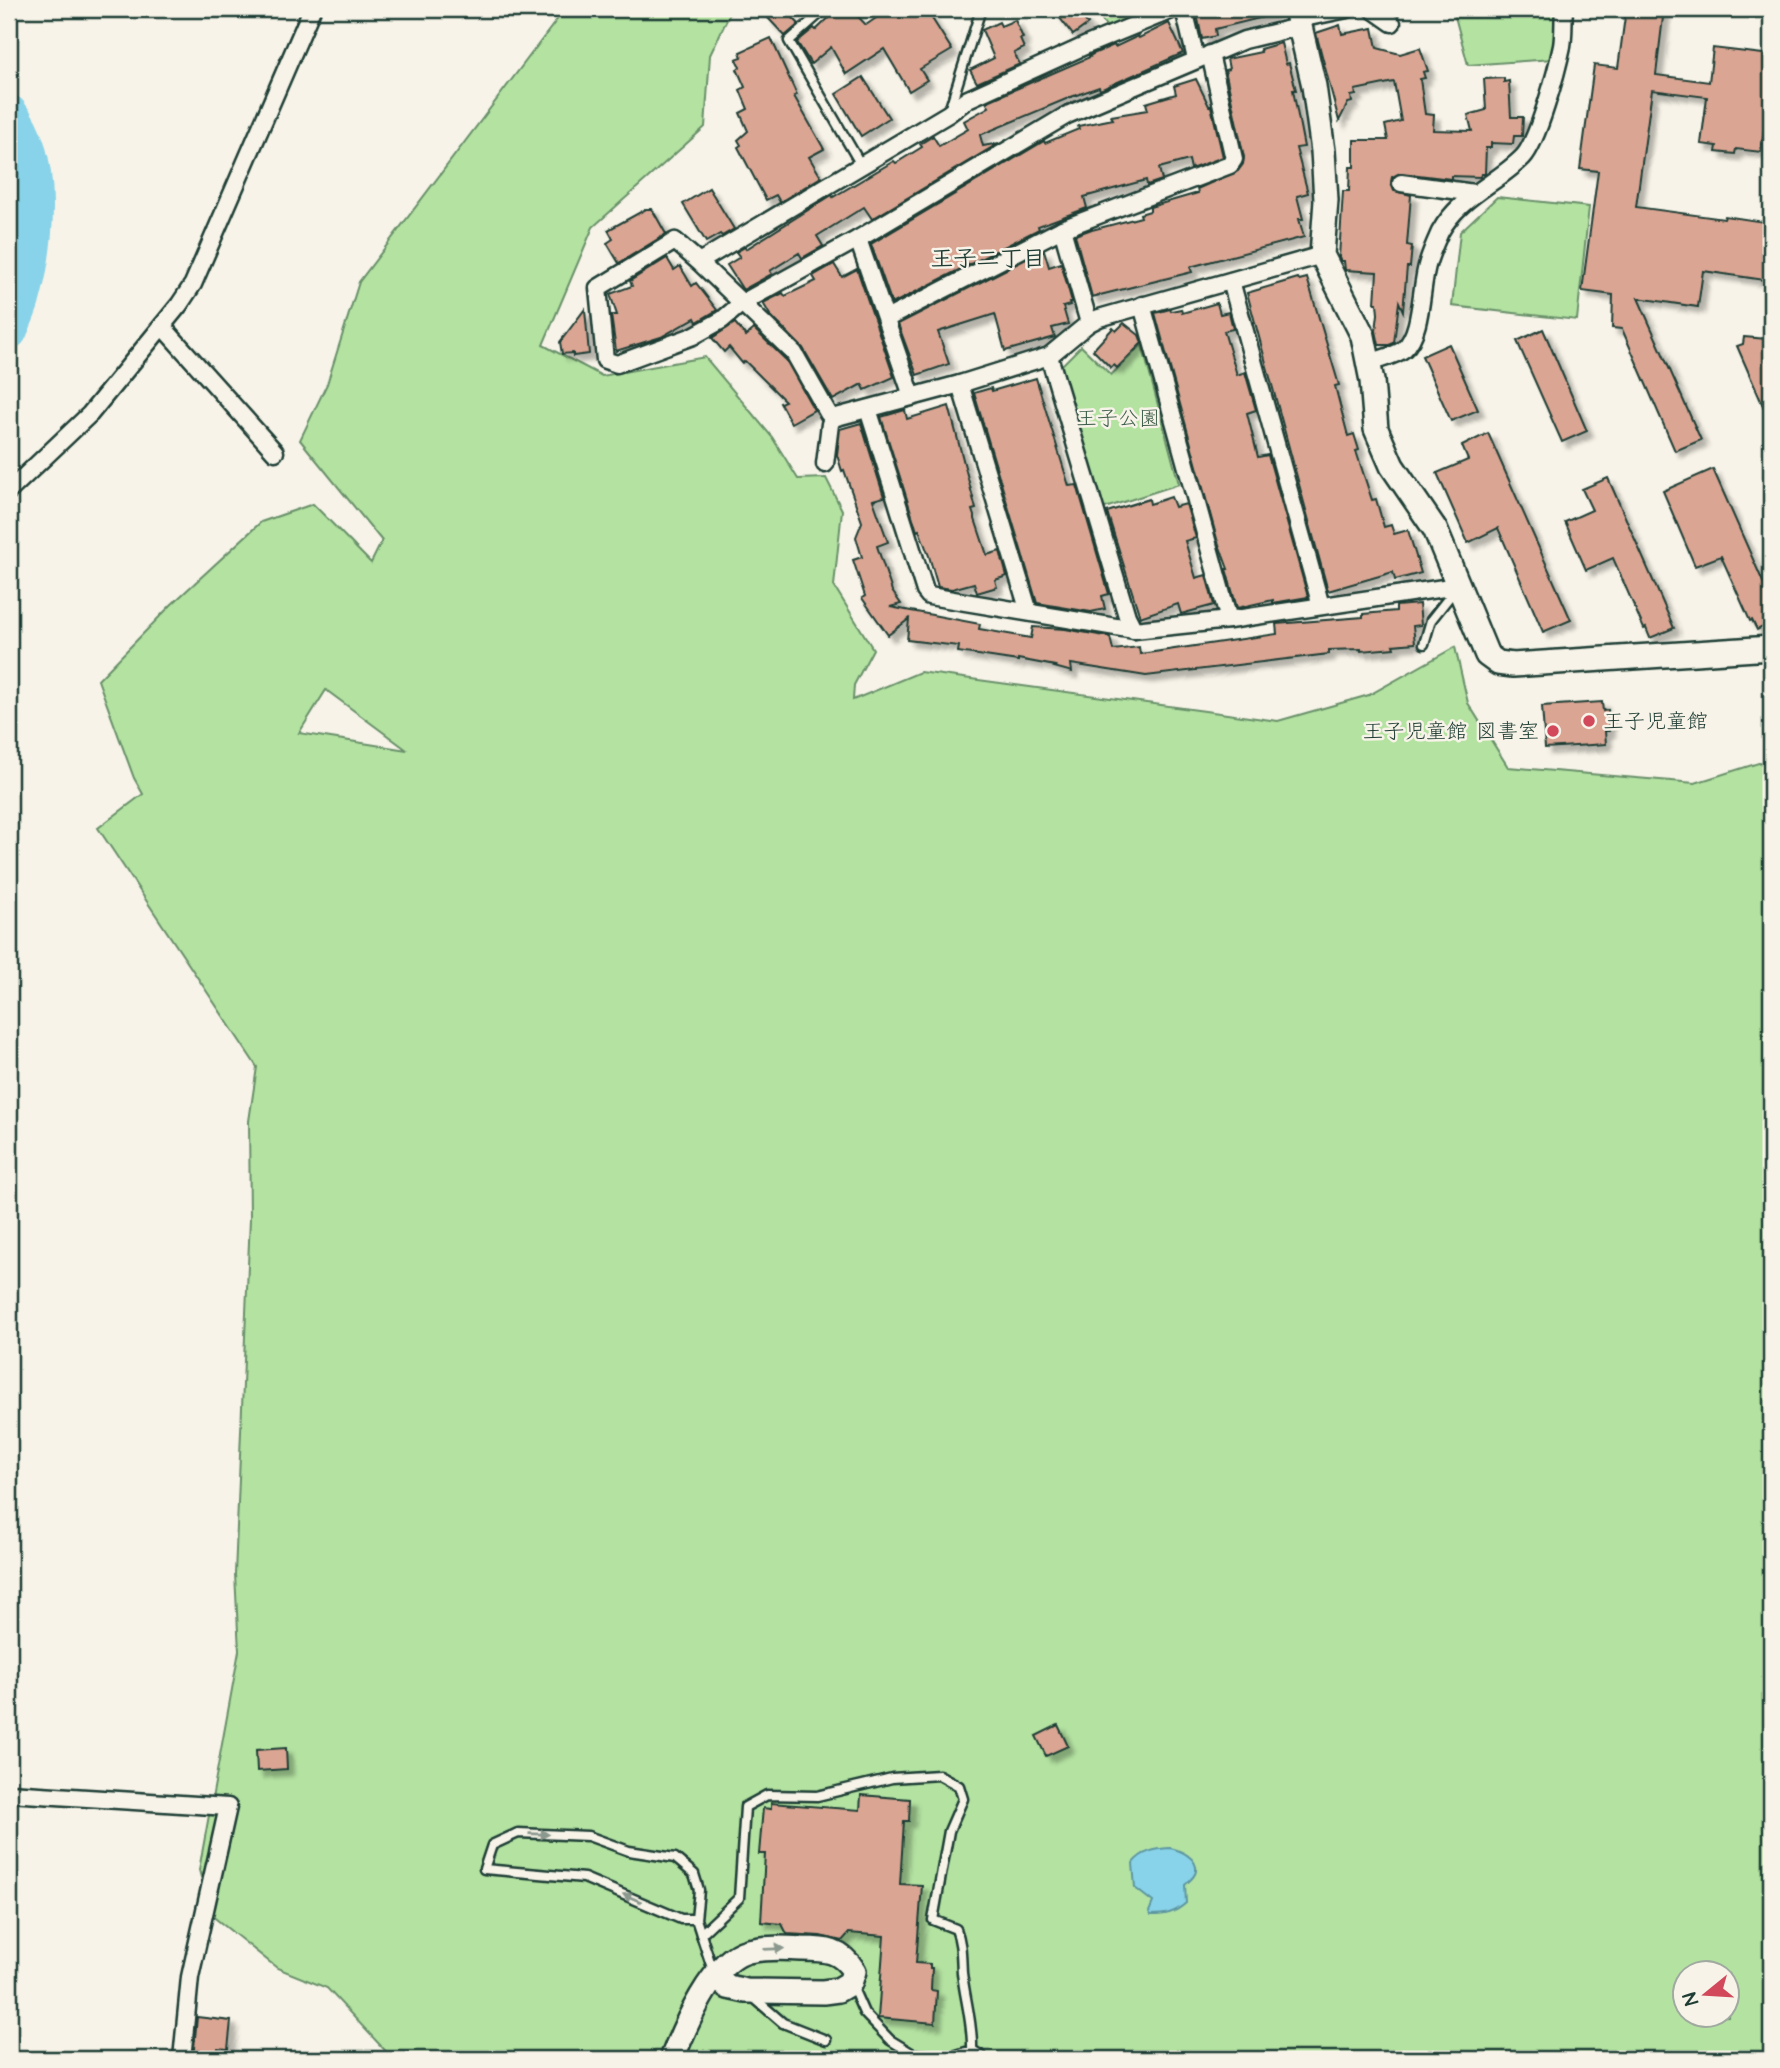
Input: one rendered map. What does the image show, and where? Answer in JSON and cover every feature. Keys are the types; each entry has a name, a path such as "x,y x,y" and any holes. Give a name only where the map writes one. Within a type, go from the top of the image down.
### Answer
{"street":[{"path":"9,491 90,414 180,305 192,284 312,9"},
{"path":"699,262 948,114 968,99 1174,9"},
{"path":"886,318 1062,229 1230,165 1234,159 1203,56 1184,9"},
{"path":"833,418 794,353 742,303 699,262 675,241 598,288 605,360 617,364 693,335 722,320 742,303 858,239 1067,114 1299,18 1348,9"},
{"path":"1373,9 1392,23"},
{"path":"1369,363 1402,351 1410,341 1428,263 1440,233 1454,211 1525,155 1542,119 1562,44 1564,9"},
{"path":"1299,18 1314,86 1322,151 1326,200 1322,255 1363,337 1369,363 1376,429 1392,466 1435,529 1453,587 1486,655 1497,663 1513,665 1771,648"},
{"path":"1401,183 1423,178 1474,193"},
{"path":"1062,229 1089,323"},
{"path":"858,239 912,396"},
{"path":"825,464 833,418 960,384 1049,356 1089,323 1142,304 1322,255"},
{"path":"1231,281 1321,606"},
{"path":"1142,304 1230,620"},
{"path":"162,326 275,452"},
{"path":"1049,356 1127,616 1135,630"},
{"path":"960,384 1029,612"},
{"path":"868,409 925,591 929,596 1135,630 1230,620 1453,587"},
{"path":"9,1793 228,1807 190,1977 182,2059"},
{"path":"672,2059 693,2012 715,1976 728,1962 746,1951 773,1948 833,1951 847,1959 853,1971 850,1983 838,1990 823,1992 746,1991 728,1987 715,1976"}],"lane":[{"path":"825,9 789,41 861,165"},
{"path":"948,114 981,9"},
{"path":"1424,644 1431,620 1450,597 1453,587"},
{"path":"701,1934 739,1898 745,1807 767,1795 817,1796 892,1778 939,1775 959,1786 963,1799 949,1831 933,1920 956,1929 961,1941 962,1973 972,2050"},
{"path":"696,1919 681,1919 584,1878 484,1869 492,1845 518,1833 589,1836 629,1851 675,1858 694,1874 699,1890 696,1919 715,1976"},
{"path":"850,1983 864,2013 890,2040 913,2054 951,2057 972,2050 984,2059"},
{"path":"746,1991 783,2023 826,2040"}],"green space":[{"path":"565,9 732,9 710,55 705,127 593,227 543,345 602,376 705,357 772,437 798,479 826,478 842,510 834,586 873,649 854,685 853,700 920,672 1278,721 1369,695 1455,647 1468,703 1508,767 1695,783 1771,759 1771,2059 393,2059 327,1988 277,1968 211,1915 199,1870 239,1651 235,1574 250,1218 249,1121 257,1067 98,828 143,794 134,778 98,680 171,605 261,522 313,504 371,563 382,541 300,440 327,384 359,282","holes":["326,690 407,750 299,733"]},
{"path":"1093,9 1157,9 1119,29 1107,27"},
{"path":"1453,9 1557,9 1558,33 1553,59 1468,65"},
{"path":"1497,197 1589,207 1577,320 1452,306 1460,232"},
{"name":"王子公園","path":"1142,345 1179,484 1102,509 1060,367 1081,346 1111,375"}],"water":[{"path":"1170,1848 1183,1853 1194,1862 1195,1873 1185,1885 1186,1903 1170,1913 1151,1915 1149,1912 1153,1902 1135,1888 1133,1863 1145,1853"}],"building":[{"path":"763,9 784,9 799,24 785,36"},
{"path":"838,9 851,9 866,25 889,9 926,9 952,50 920,69 927,80 909,91 884,49 846,74 831,47 811,64 797,42 814,28 816,30"},
{"path":"1053,9 1075,9 1088,24 1073,35"},
{"path":"1196,9 1271,9 1272,15 1215,29 1216,36 1202,39"},
{"path":"1626,9 1664,9 1656,75 1709,82 1713,48 1771,55 1771,76 1761,152 1736,149 1735,154 1716,152 1717,146 1701,144 1707,97 1652,90 1636,207 1771,223 1771,281 1703,271 1698,307 1638,298 1701,440 1675,451 1622,329 1612,328 1613,295 1582,291 1598,171 1580,169 1594,65 1618,68"},
{"path":"1015,20 1023,38 1020,39 1024,48 1014,53 1020,64 977,83 970,70 994,58 982,30 999,22 1001,26"},
{"path":"1169,23 1183,53 1100,90 1099,87 1071,97 980,135 983,146 999,143 872,219 864,207 817,236 823,246 802,258 799,253 770,271 772,274 743,290 727,265 740,257 736,252 745,247 746,249 832,195 833,197 894,161 896,163 922,147 920,144 933,136 939,146 968,129 964,121 989,107 986,102"},
{"path":"1340,25 1342,34 1373,28 1377,48 1400,54 1420,48 1428,71 1423,72 1425,78 1420,79 1425,114 1434,115 1433,130 1472,131 1468,115 1486,110 1484,79 1504,78 1504,82 1509,81 1511,117 1523,117 1522,136 1514,136 1513,144 1491,143 1491,148 1486,148 1485,174 1480,177 1451,176 1451,179 1402,173 1392,177 1394,191 1411,195 1407,245 1412,246 1403,311 1399,302 1394,343 1389,345 1379,345 1376,331 1377,272 1345,270 1344,261 1339,257 1343,191 1349,191 1350,167 1354,167 1354,140 1388,140 1385,125 1401,121 1394,82 1355,90 1356,95 1351,96 1352,102 1348,103 1339,121 1316,33"},
{"path":"771,38 797,95 794,96 824,149 809,157 821,177 780,202 776,195 766,200 738,147 741,145 738,140 748,131 740,113 748,109 740,90 745,87 737,69 740,67 736,59 742,57 740,52"},
{"path":"1281,43 1296,90 1293,90 1304,147 1296,148 1308,193 1297,196 1304,237 1190,267 1192,272 1092,297 1075,235 1141,217 1140,214 1150,211 1150,207 1198,193 1197,189 1238,171 1244,157 1225,70 1229,69 1227,59 1261,52 1260,49"},
{"path":"863,77 889,118 861,136 836,94"},
{"path":"1196,79 1211,106 1223,157 1191,169 1189,160 1159,168 1162,180 1147,185 1146,180 1084,197 1087,208 1038,226 1039,229 892,304 871,244 1044,141 1045,143 1079,129 1078,126 1113,119 1111,116 1148,110 1146,103 1176,94 1174,86"},
{"path":"709,188 734,229 706,242 683,204"},
{"path":"646,209 652,209 666,234 619,263 607,243 613,239 608,230"},
{"path":"1044,250 1049,267 1061,263 1072,302 1063,307 1068,324 1052,328 1055,337 1005,351 995,314 938,332 949,364 917,375 898,324"},
{"path":"667,258 674,270 680,266 692,286 696,283 717,310 697,322 695,318 661,337 616,351 611,315 617,315 610,294 632,286 630,281"},
{"path":"834,264 842,277 857,269 894,377 865,390 862,384 833,400 803,348 770,315 763,303 816,281 813,276"},
{"path":"1298,278 1307,278 1339,385 1335,386 1348,436 1354,434 1359,450 1356,451 1372,500 1376,499 1384,527 1391,525 1394,534 1408,530 1421,573 1395,580 1393,572 1328,591 1247,293"},
{"path":"1217,303 1220,314 1229,312 1233,329 1224,331 1237,375 1245,372 1256,410 1247,413 1258,457 1268,455 1308,597 1273,603 1273,600 1237,608 1155,313 1181,309 1182,313"},
{"path":"585,309 589,354 562,354 560,342"},
{"path":"735,323 746,336 754,329 786,360 814,410 791,423 780,403 785,401 745,361 742,363 729,347 724,352 712,338"},
{"path":"1124,323 1139,335 1142,343 1117,368 1114,365 1111,368 1093,350 1113,328 1116,331"},
{"path":"1543,329 1587,431 1562,442 1517,341"},
{"path":"1744,337 1767,339 1765,360 1771,357 1771,424 1737,346 1743,344"},
{"path":"1449,344 1478,410 1451,421 1422,356"},
{"path":"1036,378 1069,486 1077,485 1109,594 1102,596 1105,609 1091,612 1037,603 974,393 991,388 992,391"},
{"path":"949,406 976,509 972,510 987,555 1000,551 1007,576 995,580 997,587 977,593 974,583 952,589 938,587 929,556 919,530 917,531 881,417 905,410 907,419"},
{"path":"861,423 884,497 873,500 888,542 877,546 892,591 901,604 890,607 980,624 979,629 1031,638 1033,627 1065,629 1110,637 1113,650 1139,647 1140,654 1277,634 1276,624 1363,617 1363,614 1396,611 1396,606 1419,604 1421,625 1413,626 1415,643 1361,651 1329,650 1329,654 1146,676 1071,664 1072,672 1018,659 958,652 959,646 907,640 909,619 888,635 862,598 865,596 853,560 862,557 856,537 862,522 837,455 840,429"},
{"path":"1488,433 1571,620 1543,632 1498,528 1468,543 1437,473 1468,460 1462,446"},
{"path":"1713,469 1771,600 1771,623 1757,630 1752,620 1750,621 1721,556 1695,566 1663,491"},
{"path":"1608,478 1674,628 1650,638 1613,558 1586,570 1565,522 1592,510 1582,489"},
{"path":"1171,497 1175,507 1186,504 1196,538 1185,541 1196,578 1206,575 1214,605 1181,614 1178,604 1140,617 1107,512 1149,499 1150,504"},
{"path":"1602,702 1603,711 1608,710 1609,731 1605,731 1606,744 1545,748 1542,706"},
{"path":"1058,1725 1068,1746 1046,1756 1036,1736"},
{"path":"286,1748 287,1769 257,1771 256,1750"},
{"path":"861,1795 910,1799 909,1821 904,1821 900,1884 922,1885 916,1963 930,1964 932,1968 931,1990 937,1991 935,2023 878,2018 884,1936 849,1933 842,1941 820,1936 787,1934 782,1924 761,1922 765,1854 759,1854 763,1808 771,1809 771,1803 860,1810"},
{"path":"197,2017 231,2021 228,2049 218,2048 217,2059 193,2059"}],"waterway":[{"path":"9,113 21,132 29,154 34,204 31,256 20,305 9,331"}],"place":[{"name":"王子児童館","path":"1589,721"},
{"name":"王子児童館 図書室","path":"1553,731"}],"district":[{"name":"王子二丁目","path":"988,259"}]}
